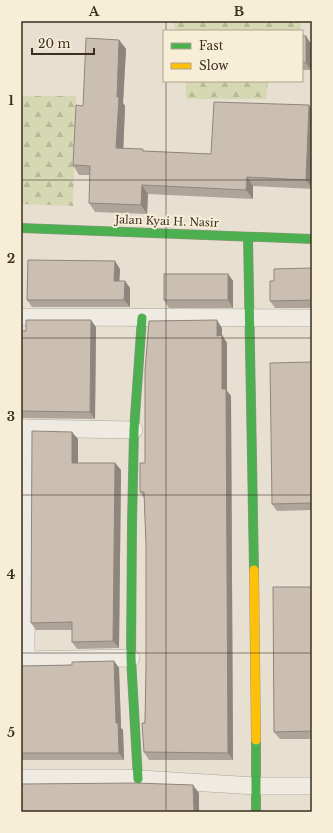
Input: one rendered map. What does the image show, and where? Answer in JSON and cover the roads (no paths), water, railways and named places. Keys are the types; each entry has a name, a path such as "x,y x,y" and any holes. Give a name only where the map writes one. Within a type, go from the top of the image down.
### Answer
{"street":[{"name":"Jalan Kyai H. Nasir","path":"21,228 312,239"},
{"path":"248,237 254,509 256,812"},
{"path":"21,317 251,319 312,318"},
{"path":"138,779 131,658 134,430 142,318"},
{"path":"131,658 24,660 24,428 134,430"},
{"path":"21,778 138,779 256,786 312,786"}]}
